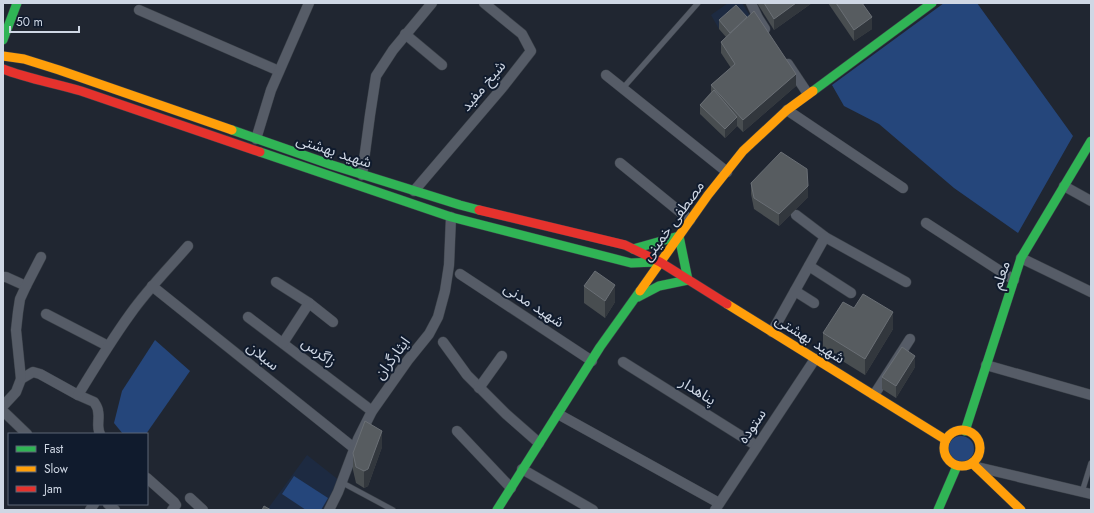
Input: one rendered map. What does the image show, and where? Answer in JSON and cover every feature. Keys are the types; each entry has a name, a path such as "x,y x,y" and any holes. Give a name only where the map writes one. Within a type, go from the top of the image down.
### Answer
{"main road":[{"path":"3,15 8,3"},
{"path":"3,40 17,3"},
{"name":"مصطفی خمینی","path":"501,509 522,469 592,361 690,220 743,151 787,110 932,3"},
{"name":"شهید بهشتی","path":"3,56 24,59 362,175 460,205 626,245 660,262 946,440"},
{"path":"16,74 15,66 24,59"},
{"name":"شهید بهشتی","path":"3,69 16,74 59,84 81,91 451,217 631,263 660,262"},
{"name":"معلم","path":"965,431 1021,258 1091,141"},
{"path":"633,249 679,236 688,280 659,286 636,297"},
{"path":"973,465 979,454 980,448 978,442 971,433 965,431 954,432 946,440 944,450 945,456 948,460 957,466 973,465 1021,510"},
{"path":"938,510 957,466"}],"street":[{"path":"256,139 271,90 309,3"},
{"path":"362,175 376,76 405,34 432,3"},
{"name":"شیخ مفید","path":"414,191 502,88 531,51 522,34 484,3"},
{"path":"751,3 758,18 771,37"},
{"path":"139,10 279,71"},
{"path":"405,34 442,65"},
{"path":"783,56 808,94"},
{"path":"606,75 727,172"},
{"path":"787,110 903,188"},
{"path":"620,163 690,220"},
{"path":"1064,186 1091,202"},
{"path":"796,215 826,237 906,282"},
{"name":"ایثارگران","path":"329,510 354,448 372,411 408,360 429,334 438,318 446,291 449,265 451,217"},
{"path":"926,223 1014,280"},
{"path":"772,332 826,237"},
{"path":"78,395 131,312 188,246"},
{"path":"3,406 16,392 21,379 16,330 20,299 41,257"},
{"path":"1021,258 1091,292"},
{"path":"809,266 851,293"},
{"name":"شهید مدنی","path":"460,274 592,361"},
{"path":"3,277 26,286"},
{"path":"276,282 309,303 333,322"},
{"name":"سبلان","path":"152,286 354,448"},
{"path":"795,291 814,303"},
{"path":"283,343 309,303"},
{"path":"46,314 108,346"},
{"name":"زاگرس","path":"248,317 372,411"},
{"path":"874,396 910,339"},
{"path":"443,342 467,375 479,388 539,443"},
{"path":"479,388 502,356"},
{"name":"ستوده","path":"717,506 815,359"},
{"name":"پناهدار","path":"624,362 757,446"},
{"path":"986,365 1091,395"},
{"path":"21,379 33,372 40,374 94,402 99,416 97,425 99,433"},
{"path":"3,411 26,433"},
{"path":"558,414 717,506"},
{"path":"457,430 511,488"},
{"path":"973,465 1086,493"},
{"path":"522,469 593,510"},
{"path":"148,479 174,502 176,505 172,510"},
{"path":"190,498 203,510"}],"lane":[{"path":"623,88 698,3"},
{"path":"1086,493 1091,463"},
{"path":"341,482 393,510"}],"shaded area":[{"path":"728,3 742,3 754,22 736,14 719,29 711,15"},
{"path":"944,3 977,3 1073,136 1018,233 954,188 879,124 844,106 832,85"},
{"path":"155,340 190,371 147,433 122,433 114,423 122,391"},
{"path":"961,436 970,440 974,449 970,458 961,462 952,458 948,449 952,440"},
{"path":"307,455 340,481 324,510 267,510"},
{"path":"294,476 328,498 321,510 306,510 282,494"}],"building":[{"path":"764,3 796,3 774,19"},
{"path":"836,3 862,3 872,17 854,30"},
{"path":"736,5 747,17 730,33 719,20"},
{"path":"754,11 796,74 743,120 711,85 735,64 721,42"},
{"path":"714,90 737,117 725,129 700,105"},
{"path":"781,152 807,169 808,186 779,214 754,198 751,183"},
{"path":"595,271 615,285 605,301 584,286"},
{"path":"863,294 893,312 865,359 823,333 843,302 854,308"},
{"path":"902,347 915,356 896,386 882,377"},
{"path":"365,421 382,431 368,469 364,471 356,467 353,453"},
{"path":"264,506 271,510 262,510"}],"traffic: fast":[{"path":"3,40 17,3"},
{"path":"813,91 932,3"},
{"path":"232,130 332,165 479,210"},
{"path":"965,431 1021,258 1091,141"},
{"path":"260,152 451,217 631,263 657,262"},
{"path":"633,249 679,236 688,280 659,286 638,297"},
{"path":"497,510 600,347 640,291"},
{"path":"938,510 957,466"}],"traffic: slow":[{"path":"3,56 24,59 59,70 232,130"},
{"path":"640,291 708,195 743,151 787,110 813,91"},
{"path":"727,304 946,440"},
{"path":"962,430 975,435 980,448 975,461 962,466 949,461 944,448 949,435 962,430"},
{"path":"972,463 1021,510"}],"traffic: jam":[{"path":"3,69 22,76 81,91 260,152"},
{"path":"479,210 625,245 660,262 727,304"}]}
